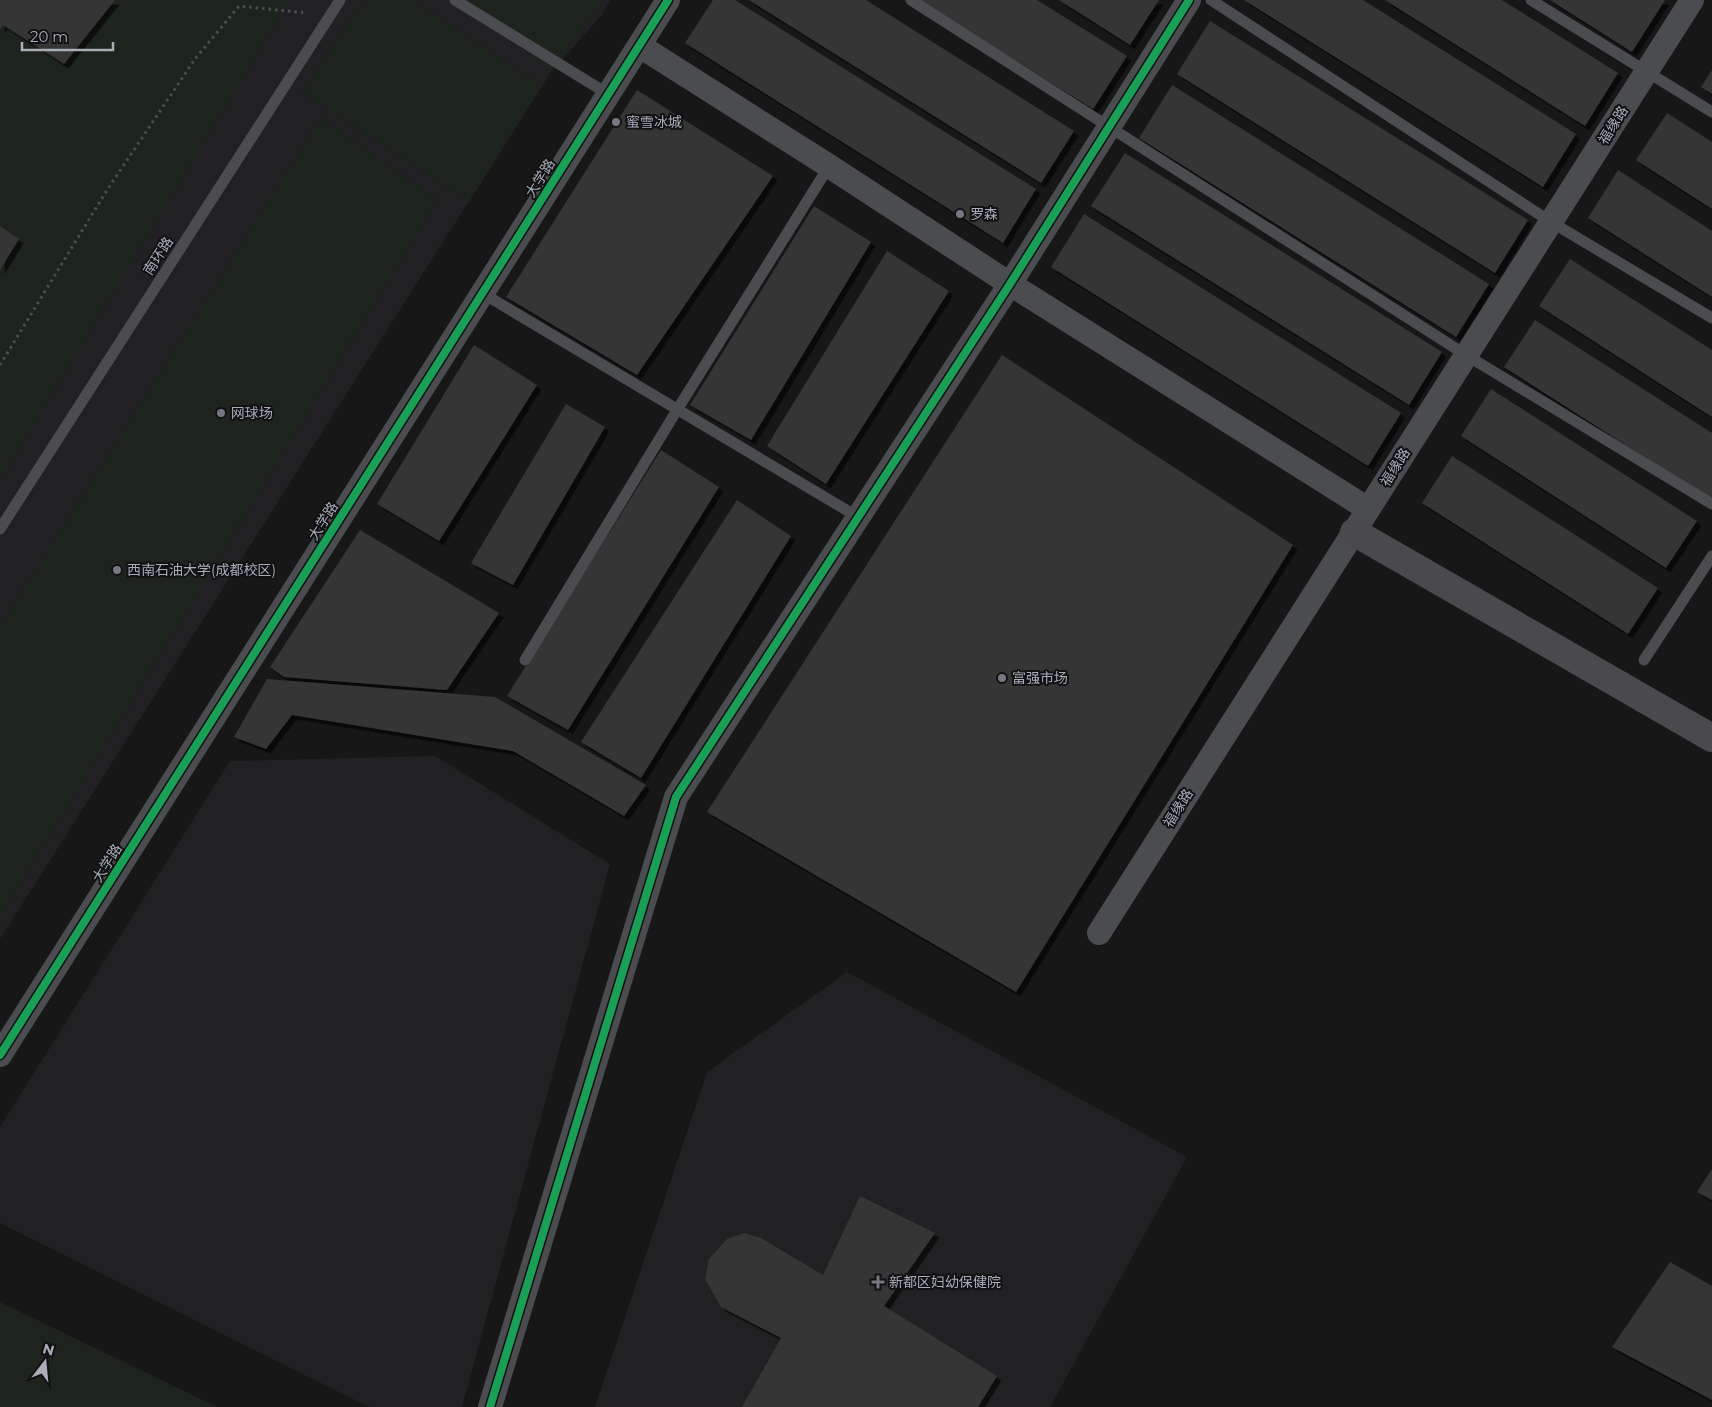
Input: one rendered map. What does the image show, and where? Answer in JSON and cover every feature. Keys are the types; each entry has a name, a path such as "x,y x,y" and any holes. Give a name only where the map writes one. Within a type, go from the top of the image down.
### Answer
{"street":[{"name":"大学路","path":"0,1055 668,0"},
{"path":"490,1407 676,797 1010,284 1189,0"},
{"name":"福缘路","path":"1099,933 1692,0"},
{"path":"640,46 1010,284 1368,509"},
{"path":"1354,532 1712,738"}],"lane":[{"name":"南环路","path":"0,529 340,0"},
{"path":"455,0 608,94"},
{"path":"911,0 1466,355 1712,504"},
{"path":"1211,0 1551,222 1712,318"},
{"path":"1532,0 1712,112"},
{"path":"525,660 677,410 829,166"},
{"path":"482,293 858,517"},
{"path":"1644,660 1712,556"}],"path":[{"path":"0,365 106,190 195,59 239,6 330,16"}],"shaded area":[{"name":"西南石油大学(成都校区)","path":"0,0 611,0 601,16 551,72 0,939"},
{"path":"0,0 290,0 0,481"},
{"path":"369,0 412,0 542,86 469,202 302,92 354,13"},
{"path":"471,0 603,0 551,72"},
{"name":"网球场","path":"321,118 438,200 0,917 0,626"},
{"path":"435,756 610,864 462,1407 369,1407 0,1223 0,1127 230,761"},
{"name":"新都区妇幼保健院","path":"847,972 1187,1157 1050,1407 595,1407 707,1072"},
{"path":"0,1302 217,1407 0,1407"}],"building":[{"path":"0,0 115,0 64,64 3,25 0,29"},
{"path":"713,0 735,0 1036,189 1003,243 685,43"},
{"path":"749,0 866,0 1074,131 1041,183"},
{"path":"919,0 1037,0 1127,56 1093,109"},
{"path":"1059,0 1159,0 1130,45"},
{"path":"1244,0 1363,0 1576,134 1543,187"},
{"path":"1385,0 1502,0 1618,73 1585,126"},
{"path":"1550,0 1665,0 1632,52"},
{"path":"1210,21 1528,220 1495,273 1177,74"},
{"path":"1712,70 1712,94 1701,87"},
{"path":"1172,85 1489,284 1456,337 1139,138"},
{"path":"637,90 773,176 637,375 506,297"},
{"path":"1667,113 1712,142 1712,209 1636,160"},
{"path":"1125,153 1442,352 1409,405 1091,206"},
{"path":"1618,170 1712,231 1712,297 1588,218"},
{"path":"814,206 871,242 751,440 690,405"},
{"path":"1084,214 1401,413 1368,466 1051,267"},
{"path":"0,226 19,239 0,270"},
{"path":"887,251 949,291 826,484 767,446"},
{"path":"1570,259 1712,350 1712,417 1539,306"},
{"path":"1535,320 1712,433 1712,496 1710,499 1504,367"},
{"path":"474,345 537,385 439,541 377,504"},
{"name":"富强市场","path":"1002,355 1293,545 1016,992 707,812"},
{"path":"1491,389 1697,521 1666,568 1461,436"},
{"path":"566,404 605,427 513,585 471,563"},
{"path":"661,450 719,487 568,730 507,696"},
{"path":"1452,456 1658,588 1628,634 1422,503"},
{"path":"737,500 791,536 641,778 581,742"},
{"path":"360,530 499,613 447,690 284,677 270,667"},
{"path":"267,679 495,697 646,785 624,816 513,751 292,715 266,749 234,737"},
{"path":"1712,1169 1712,1200 1697,1192"},
{"name":"新都区妇幼保健院","path":"860,1196 935,1233 884,1306 997,1376 978,1407 742,1407 781,1338 721,1307 705,1279 709,1259 727,1239 744,1233 761,1238 823,1275"},
{"path":"1670,1262 1712,1286 1712,1400 1612,1347"}],"cycle path":[{"path":"0,1055 668,0"},
{"path":"490,1407 676,797 1010,284 1189,0"}],"place":[{"name":"蜜雪冰城","path":"616,122"},
{"name":"罗森","path":"960,214"},
{"name":"网球场","path":"221,413"},
{"name":"西南石油大学(成都校区)","path":"117,570"},
{"name":"富强市场","path":"1002,678"},
{"name":"新都区妇幼保健院","path":"878,1282"}]}
